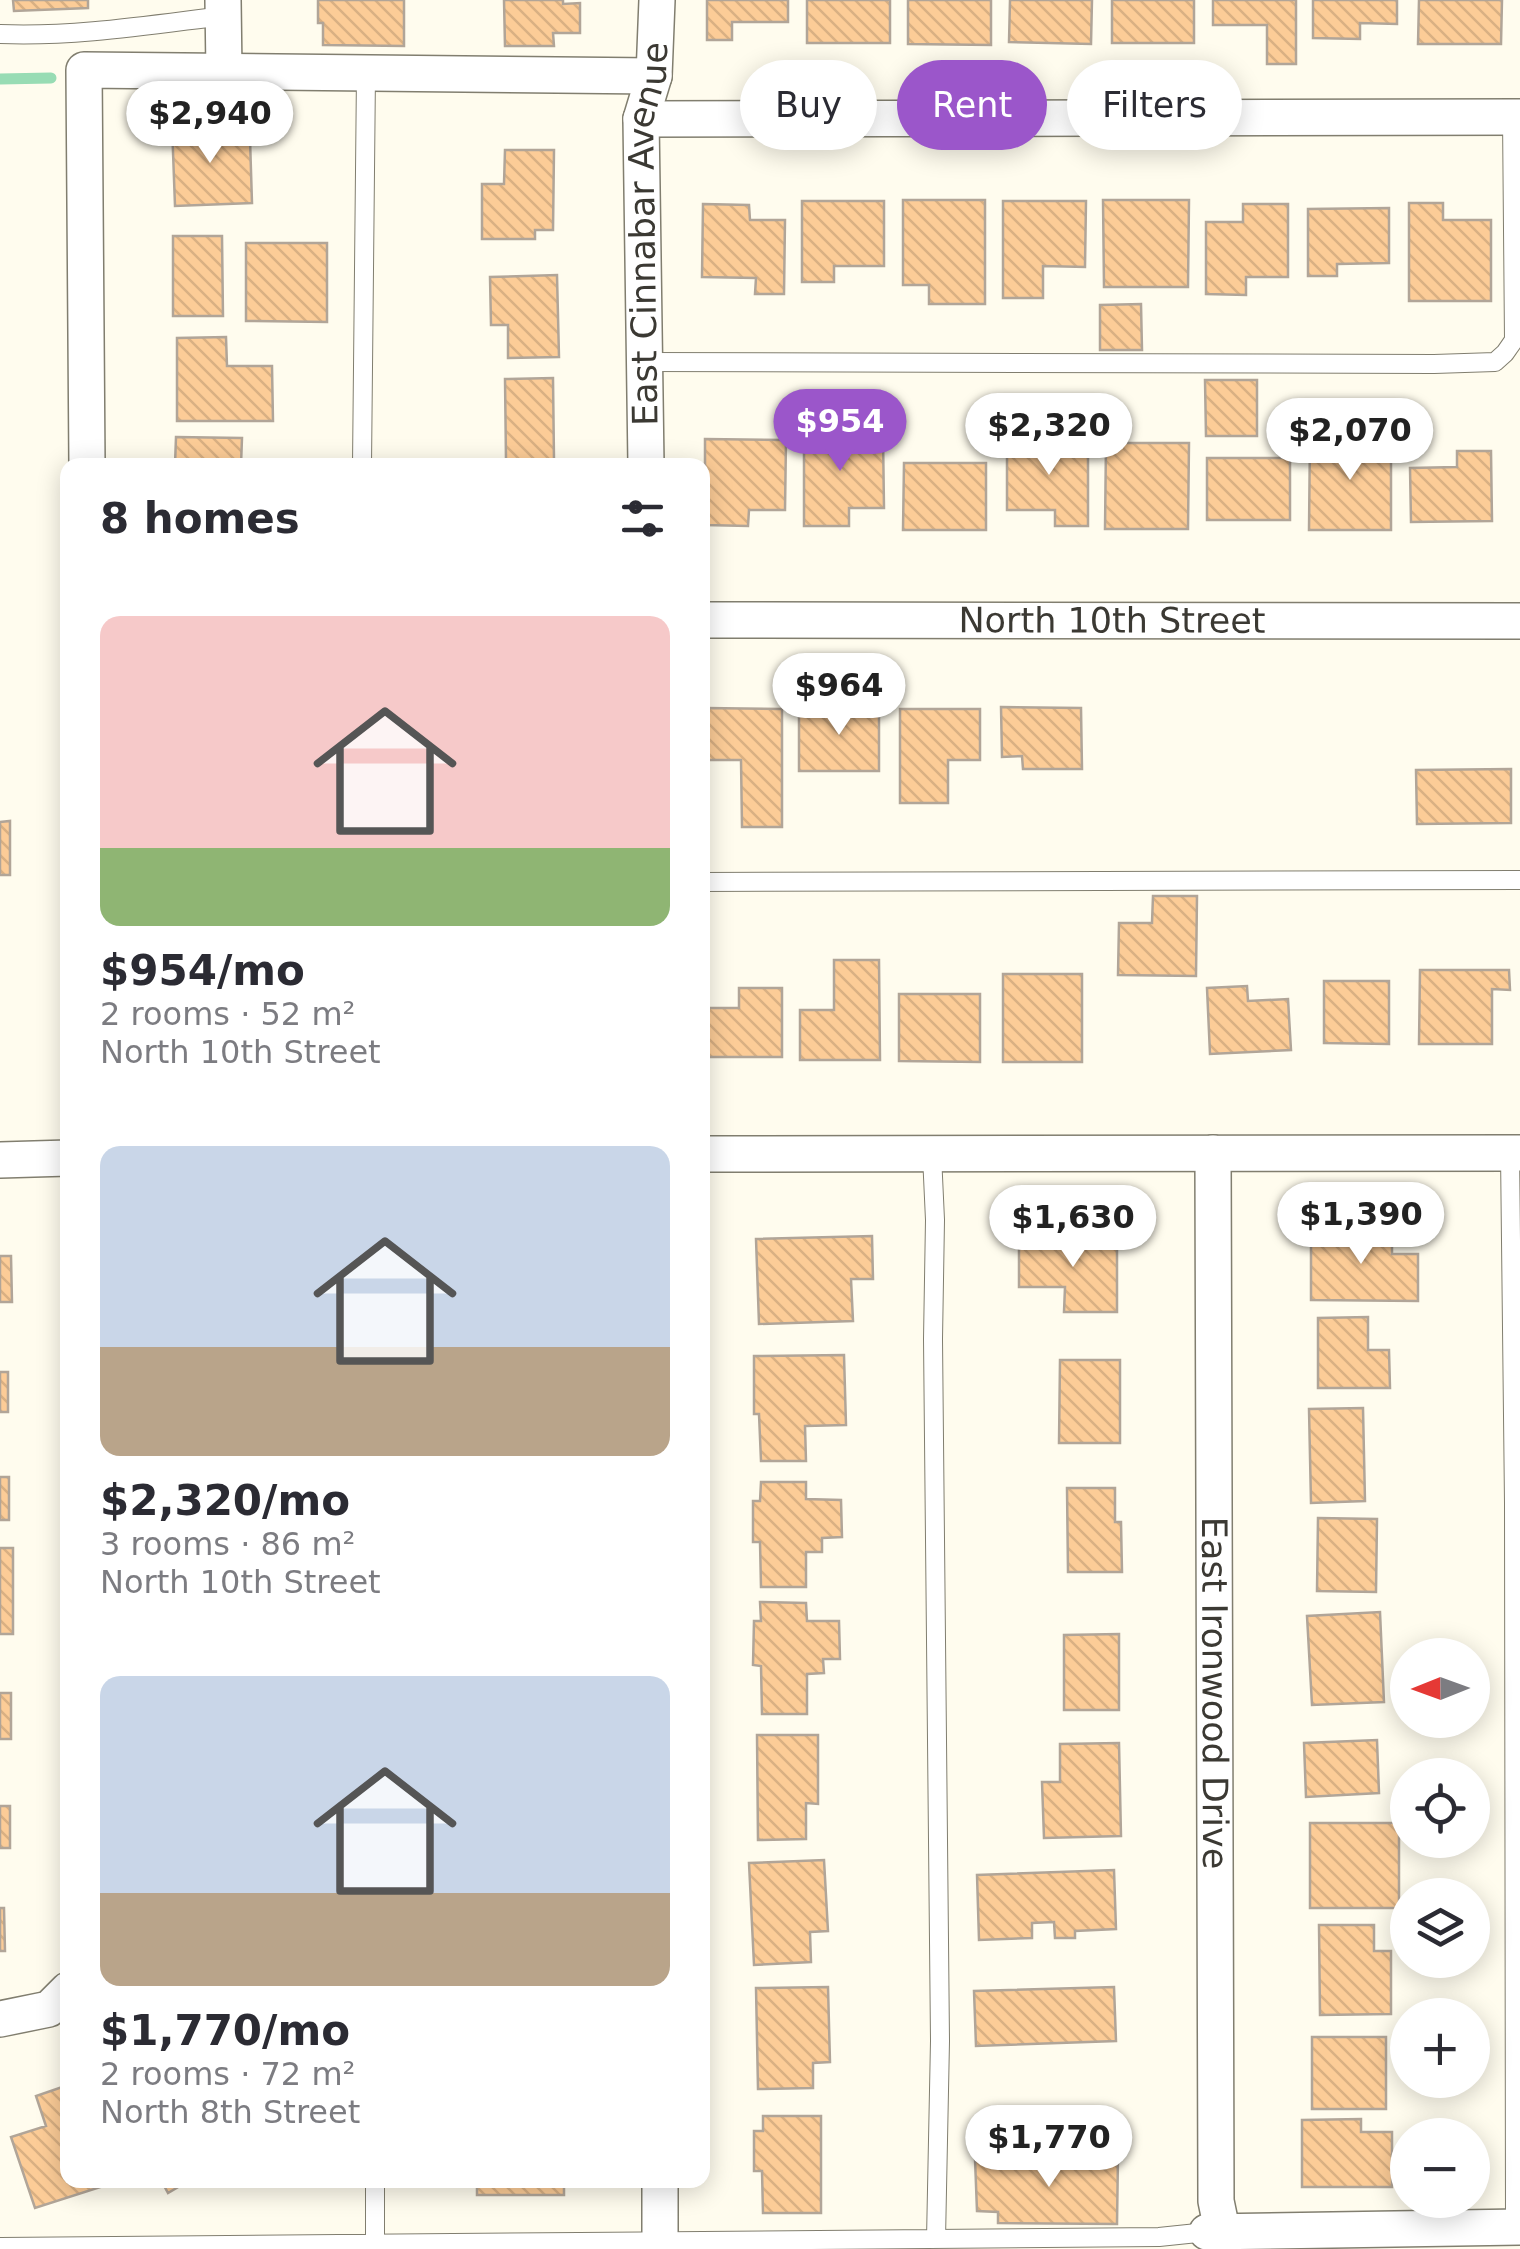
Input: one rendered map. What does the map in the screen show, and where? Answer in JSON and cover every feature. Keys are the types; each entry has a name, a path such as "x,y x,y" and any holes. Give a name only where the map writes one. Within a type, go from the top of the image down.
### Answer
{"street":[{"name":"East Cinnabar Avenue","path":"646,458 641,119 654,76 657,0"},
{"path":"223,8 224,72"},
{"path":"88,458 84,70 654,76"},
{"path":"641,119 1516,117"},
{"name":"North 10th Street","path":"710,620 1520,621"},
{"name":"East Ironwood Drive","path":"1213,1153 1215,2231"},
{"path":"710,1154 1515,1153"},
{"path":"0,1160 60,1158"},
{"path":"0,2019 49,2009 60,1998"},
{"path":"660,2188 660,2246"},
{"path":"1215,2231 1518,2227"}],"lane":[{"path":"0,34 118,30 223,8"},
{"path":"362,458 366,73"},
{"path":"645,362 1494,362 1506,354 1514,340 1516,117"},
{"path":"710,882 1520,880"},
{"path":"1515,1153 1518,2227"},
{"path":"932,1154 940,2041 936,2239"},
{"path":"375,2188 375,2242"},
{"path":"0,2247 375,2242 660,2246 1159,2237 1215,2231"}],"building":[{"path":"13,0 88,0 88,8 14,11"},
{"path":"318,0 404,0 404,46 323,45"},
{"path":"504,0 580,3 580,33 553,33 554,46 505,46"},
{"path":"707,0 788,0 788,22 732,22 732,40 707,40"},
{"path":"807,0 890,0 890,43 807,43"},
{"path":"908,0 991,0 991,45 908,44"},
{"path":"1010,0 1092,0 1091,44 1009,42"},
{"path":"1112,0 1194,0 1194,43 1112,43"},
{"path":"1213,0 1296,0 1296,64 1267,64 1267,25 1213,25"},
{"path":"1313,0 1397,0 1397,24 1360,23 1360,39 1313,38"},
{"path":"1419,0 1502,0 1501,44 1418,44"},
{"path":"225,123 226,140 250,139 252,203 175,206 172,125"},
{"path":"505,150 554,150 553,230 535,230 535,239 482,239 482,184 504,184"},
{"path":"903,200 985,200 985,304 929,304 929,285 903,285"},
{"path":"1103,200 1189,200 1188,287 1104,287"},
{"path":"802,201 884,201 884,266 834,266 834,282 802,282"},
{"path":"1003,201 1086,201 1085,267 1043,266 1043,298 1003,298"},
{"path":"1409,203 1443,203 1443,220 1491,220 1491,301 1409,301"},
{"path":"703,204 749,205 750,220 785,220 784,294 755,294 756,278 702,277"},
{"path":"1243,204 1288,204 1288,277 1246,277 1246,295 1206,294 1206,222 1243,222"},
{"path":"1389,208 1389,263 1337,264 1337,276 1308,276 1308,209"},
{"path":"173,236 222,236 223,316 173,316"},
{"path":"246,243 327,243 327,322 246,321"},
{"path":"557,275 559,357 508,358 508,325 491,325 490,277"},
{"path":"1141,304 1142,350 1100,350 1100,305"},
{"path":"226,337 227,366 272,366 273,421 177,421 177,338"},
{"path":"553,378 554,458 506,458 505,379"},
{"path":"1205,380 1257,380 1257,436 1206,436"},
{"path":"804,422 839,422 839,436 883,436 884,508 849,508 849,526 804,526"},
{"path":"1310,436 1391,436 1391,530 1309,530"},
{"path":"176,437 242,438 241,458 175,458"},
{"path":"1007,438 1088,438 1088,526 1055,526 1055,510 1007,510"},
{"path":"705,439 786,440 785,510 749,510 748,526 710,525 710,458 705,458"},
{"path":"1106,443 1189,443 1188,529 1105,529"},
{"path":"1457,451 1491,451 1492,521 1411,522 1410,468 1457,467"},
{"path":"1207,458 1290,458 1290,520 1207,520"},
{"path":"904,463 986,463 986,530 903,530"},
{"path":"799,706 879,706 879,771 799,771"},
{"path":"1001,707 1081,708 1082,769 1023,769 1022,756 1002,757"},
{"path":"710,708 782,709 782,827 742,827 741,760 710,760"},
{"path":"900,709 980,709 980,760 948,760 948,803 900,803"},
{"path":"1511,769 1511,823 1417,824 1416,770"},
{"path":"10,821 10,875 0,875 0,822"},
{"path":"1153,896 1197,896 1196,976 1118,975 1119,923 1152,923"},
{"path":"834,960 879,960 880,1060 800,1060 800,1010 834,1010"},
{"path":"1420,970 1509,970 1510,990 1492,989 1492,1044 1419,1044"},
{"path":"1003,974 1082,974 1082,1062 1003,1062"},
{"path":"1324,981 1389,981 1389,1044 1324,1043"},
{"path":"1247,986 1248,1001 1288,999 1291,1050 1210,1054 1207,988"},
{"path":"739,988 782,988 782,1057 710,1057 710,1008 739,1008"},
{"path":"899,994 980,994 980,1062 899,1061"},
{"path":"1311,1229 1392,1230 1392,1254 1418,1254 1418,1301 1311,1300"},
{"path":"872,1236 873,1279 851,1279 853,1321 759,1324 756,1239"},
{"path":"1019,1238 1117,1238 1117,1312 1064,1312 1065,1287 1019,1287"},
{"path":"0,1256 11,1256 12,1302 0,1302"},
{"path":"1368,1317 1368,1350 1389,1350 1390,1388 1318,1388 1318,1318"},
{"path":"844,1355 846,1425 805,1426 806,1461 761,1461 759,1414 754,1414 754,1356"},
{"path":"1060,1360 1120,1360 1120,1443 1059,1443"},
{"path":"0,1372 8,1372 8,1412 0,1412"},
{"path":"1363,1408 1365,1501 1311,1503 1309,1409"},
{"path":"0,1477 9,1477 9,1520 0,1520"},
{"path":"761,1482 806,1482 806,1499 841,1500 842,1537 822,1538 822,1552 806,1552 806,1587 761,1587 760,1542 753,1542 753,1501 760,1501"},
{"path":"1067,1488 1115,1488 1115,1522 1121,1522 1122,1572 1068,1572"},
{"path":"1318,1518 1377,1519 1376,1592 1317,1591"},
{"path":"0,1548 13,1548 13,1634 0,1634"},
{"path":"760,1602 806,1603 807,1621 839,1621 840,1659 823,1659 824,1673 807,1674 807,1714 762,1714 761,1666 753,1665 754,1621 761,1621"},
{"path":"1380,1612 1384,1702 1312,1705 1307,1616"},
{"path":"1119,1634 1119,1710 1064,1710 1064,1635"},
{"path":"0,1693 11,1693 11,1739 0,1739"},
{"path":"757,1735 818,1735 818,1804 806,1803 806,1839 758,1840"},
{"path":"1377,1740 1379,1793 1306,1797 1304,1743"},
{"path":"1119,1743 1121,1836 1044,1838 1042,1782 1060,1782 1060,1744"},
{"path":"0,1806 10,1806 10,1848 0,1848"},
{"path":"1310,1823 1390,1823 1390,1858 1399,1858 1399,1878 1390,1878 1390,1908 1310,1908"},
{"path":"824,1860 828,1931 810,1932 811,1962 754,1965 749,1863"},
{"path":"1114,1870 1116,1929 1075,1931 1075,1938 1055,1938 1054,1922 1032,1923 1032,1938 979,1940 977,1875"},
{"path":"0,1908 4,1908 5,1951 0,1951"},
{"path":"1319,1925 1374,1925 1374,1951 1390,1951 1390,2014 1320,2015"},
{"path":"828,1987 830,2062 813,2063 813,2088 758,2089 756,1988"},
{"path":"1114,1987 1116,2041 976,2046 974,1991"},
{"path":"1312,2037 1386,2037 1386,2109 1312,2109"},
{"path":"60,2088 60,2188 97,2188 35,2208 11,2137 46,2126 36,2096"},
{"path":"763,2116 821,2116 821,2213 763,2213 762,2171 754,2171 754,2131 763,2131"},
{"path":"1361,2119 1361,2132 1390,2132 1390,2187 1302,2187 1302,2120"},
{"path":"1118,2156 1117,2224 998,2223 998,2212 977,2211 975,2159"},
{"path":"477,2188 564,2188 564,2195 477,2195"}],"waterway":[{"path":"0,79 51,78"}]}
